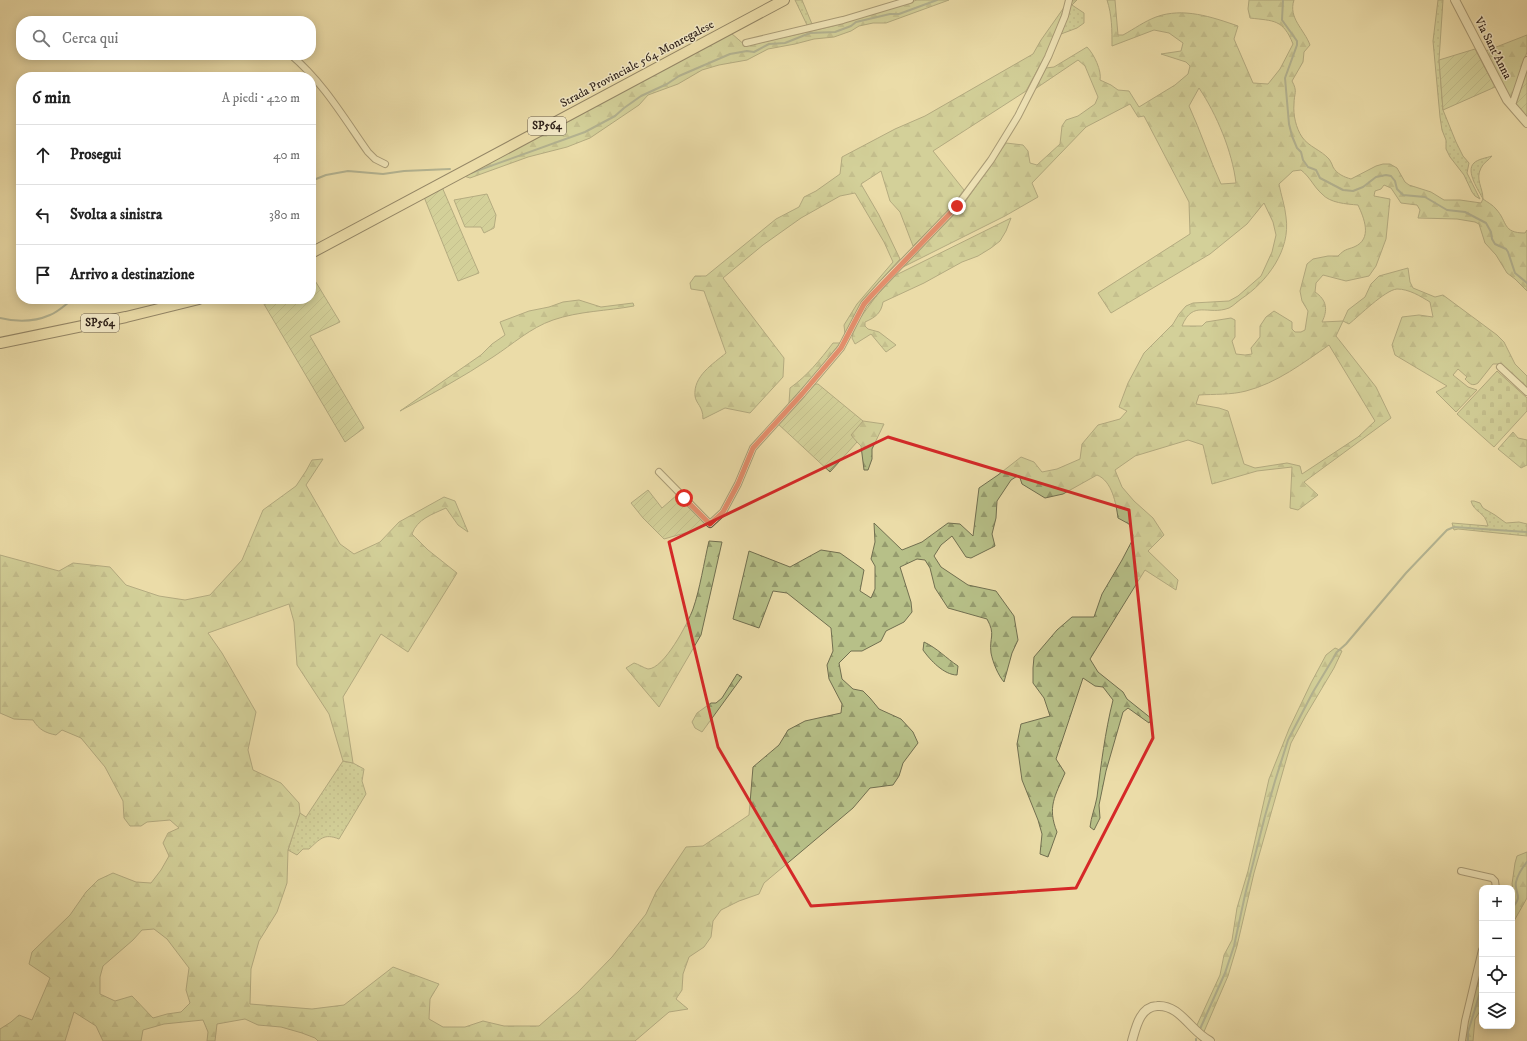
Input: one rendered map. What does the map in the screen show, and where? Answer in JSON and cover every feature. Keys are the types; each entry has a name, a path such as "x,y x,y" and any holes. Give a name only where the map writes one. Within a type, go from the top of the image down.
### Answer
{"main road":[{"name":"Strada Provinciale 564 Monregalese","path":"316,250 784,0"},
{"name":"SP564","path":"0,344 179,304"}],"street":[{"path":"746,43 843,20 910,0"},
{"path":"659,472 710,524 723,512 738,484 753,448 841,348 864,304 957,206 991,160 1018,116 1048,57 1065,16 1069,0"},
{"name":"Via Sant'Anna","path":"1455,0 1510,105 1527,124"},
{"path":"297,60 308,72"},
{"path":"1510,105 1513,102 1527,60"},
{"path":"316,83 368,152 375,159 385,164"},
{"path":"1500,367 1527,392"},
{"path":"1461,871 1492,878 1495,881 1496,885"},
{"path":"1462,1041 1465,1021 1480,957"},
{"path":"1132,1041 1137,1024 1143,1013 1148,1008 1155,1006 1170,1007 1178,1013 1196,1032 1210,1041"}],"highlighted area":[{"path":"888,437 1129,510 1153,738 1076,888 811,906 718,747 669,542"}],"green space":[{"path":"795,0 802,0 812,24 807,25"},
{"path":"917,0 949,0 886,23 873,23 859,26 851,31 834,37 814,39 768,49 747,60 702,70 678,84 648,95 639,105 590,138 567,147 528,157 470,178 464,176 731,33 746,46 833,26"},
{"path":"1072,0 1077,0 1072,5 1084,13 1084,23 1077,28 1061,34"},
{"path":"1107,0 1115,0 1118,35 1123,35 1156,17 1177,13 1197,14 1238,26 1234,39 1253,83 1268,84 1280,69 1293,44 1285,30 1277,23 1250,18 1248,9 1249,0 1294,0 1293,12 1295,18 1310,45 1304,52 1303,62 1292,81 1295,90 1295,117 1298,130 1302,137 1329,159 1337,172 1348,178 1351,179 1376,166 1390,164 1397,168 1405,182 1409,185 1431,192 1444,200 1460,200 1481,203 1483,199 1495,208 1509,229 1518,233 1525,233 1527,230 1527,291 1507,273 1496,255 1485,243 1479,224 1457,219 1418,218 1420,210 1417,205 1401,203 1391,188 1384,185 1381,189 1375,191 1374,196 1390,199 1386,239 1376,266 1369,276 1346,281 1323,275 1316,283 1315,292 1322,298 1326,309 1322,322 1343,321 1336,336 1376,387 1391,418 1304,482 1318,495 1298,510 1290,508 1292,467 1257,471 1212,484 1203,445 1188,440 1135,456 1115,470 1122,487 1134,501 1153,518 1164,535 1148,551 1178,580 1176,590 1145,570 1090,659 1098,672 1123,692 1127,699 1152,719 1149,723 1128,708 1123,712 1106,771 1099,805 1100,818 1094,830 1090,827 1097,797 1105,736 1113,700 1103,687 1095,686 1083,678 1056,759 1065,773 1055,795 1052,808 1057,832 1048,857 1040,854 1042,834 1022,780 1017,744 1021,724 1050,716 1044,698 1033,683 1034,657 1057,630 1072,617 1094,617 1102,594 1134,537 1129,524 1118,518 1110,487 1097,475 1063,494 1045,498 1022,484 1019,475 1011,480 997,501 996,518 992,534 995,546 971,558 966,557 952,536 941,545 934,556 941,567 968,585 996,591 1014,616 1018,640 1012,653 1004,682 994,665 991,653 992,633 987,619 948,608 935,588 930,568 925,560 917,559 900,567 911,602 912,612 904,622 886,631 881,641 862,651 851,651 839,663 842,679 853,689 863,691 879,709 901,719 913,732 918,743 903,763 899,776 893,785 870,788 853,808 764,883 759,894 739,901 721,910 713,921 711,937 704,947 689,957 683,974 682,990 676,999 688,1009 669,1012 635,1041 318,1041 315,1038 302,1033 281,1027 258,1025 245,1019 217,1024 215,1041 207,1041 208,1032 203,1020 164,1024 143,1030 141,1041 103,1041 96,1026 74,1012 65,1041 0,1041 0,1029 19,1015 32,1020 50,978 29,964 32,952 70,915 86,892 98,880 113,873 136,882 151,883 169,856 163,843 168,833 179,828 170,820 147,822 141,826 130,826 124,818 123,801 105,767 81,738 62,730 56,735 49,733 40,729 33,720 14,719 0,713 0,555 59,571 73,563 110,567 126,585 159,596 185,600 210,595 242,560 263,510 296,486 312,460 323,459 306,485 340,544 354,554 380,542 399,522 444,497 455,501 468,532 458,525 446,508 426,518 414,529 412,534 428,550 457,573 408,652 381,634 343,697 353,763 343,761 329,714 297,665 294,622 289,604 208,633 222,653 256,712 248,750 253,770 281,783 299,803 300,813 288,850 287,883 277,912 259,941 251,969 250,1004 312,1009 344,1005 393,967 439,984 430,999 429,1019 443,1027 465,1027 483,1021 504,1026 539,1026 578,992 612,957 646,914 656,892 686,847 703,846 749,815 753,767 779,745 788,730 805,721 841,713 842,704 829,679 827,665 833,651 831,628 787,593 773,591 759,628 733,619 749,551 790,567 821,550 840,553 864,570 860,591 871,598 875,589 875,566 871,559 875,542 874,523 902,550 922,542 948,523 960,524 973,536 979,488 1021,457 1034,462 1042,472 1057,469 1080,459 1082,444 1098,425 1120,419 1127,411 1119,407 1128,383 1144,353 1173,324 1186,306 1193,303 1229,301 1238,296 1261,276 1272,252 1276,235 1273,222 1264,203 1247,224 1210,254 1111,313 1098,293 1190,234 1189,202 1144,116 1138,117 1130,104 1086,127 1032,183 1038,197 1005,216 903,267 963,205 1006,143 1023,145 1028,151 1030,163 1037,165 1060,144 1062,126 1066,120 1078,116 1095,104 1098,97 1085,66 1078,60 1035,89 1046,68 1054,67 1087,47 1097,63 1100,72 1100,80 1118,90 1129,91 1139,107 1175,85 1188,74 1190,66 1186,62 1161,54 1181,51 1183,43 1169,33 1154,30 1112,46 1110,11","holes":["1199,88 1218,121 1231,158 1236,183 1221,184 1189,106","1301,170 1325,197 1338,202 1358,205 1363,216 1365,234 1360,243 1344,251 1338,256 1313,259 1307,264 1300,291 1302,301 1308,311 1305,330 1295,332 1292,329 1292,322 1274,311 1266,317 1260,326 1260,337 1251,348 1252,354 1236,354 1232,341 1235,337 1235,320 1231,318 1206,322 1202,326 1182,326 1186,318 1191,313 1196,311 1221,310 1229,308 1251,292 1268,274 1281,253 1287,229 1279,184 1293,171","1329,345 1375,421 1358,437 1302,474 1300,466 1287,463 1255,468 1244,464 1228,411 1196,404 1199,395 1246,391 1268,383 1289,372","154,929 167,939 189,968 186,990 190,1003 181,1012 153,1018 132,996 115,1001 100,994 100,977 103,966 133,940 142,930"]},
{"path":"1438,0 1443,0 1439,60 1443,110 1456,142 1463,156 1469,163 1467,173 1480,199 1472,192 1464,175 1450,157 1446,149 1446,140 1442,130 1440,117 1433,41"},
{"path":"1065,6 1050,47 1026,91 933,151 964,190 953,206 913,246 900,212 890,201 881,171 861,184 879,215 900,259 870,294 845,334 844,325 857,304 893,262 884,242 855,193 840,196 801,218 763,245 723,278 784,358 783,377 750,413 725,408 703,419 701,408 695,396 697,382 710,366 726,353 704,291 691,289 690,283 695,276 706,276 776,219 799,207 804,197 816,191 840,174 842,157 895,129 925,116 1033,54"},
{"path":"1527,35 1527,52 1511,99 1486,51"},
{"path":"1475,49 1495,87 1443,110 1439,60"},
{"path":"1527,69 1527,117 1516,105"},
{"path":"1492,156 1483,165 1479,172 1483,199 1471,171 1474,163 1478,160"},
{"path":"442,187 479,273 458,281 424,197"},
{"path":"487,194 496,215 494,228 484,233 481,227 465,227 454,200"},
{"path":"1011,218 1000,241 991,248 924,283 883,302 881,309 877,314 865,322 865,326 868,329 879,332 896,345 886,352 871,334 855,344 852,338 860,318 877,295 896,275"},
{"path":"1408,268 1410,282 1413,288 1435,297 1443,295 1497,335 1504,342 1515,364 1527,376 1527,388 1500,364 1493,364 1478,383 1474,385 1465,379 1467,377 1458,369 1453,375 1468,387 1477,390 1456,412 1436,392 1447,386 1395,355 1392,345 1402,317 1419,315 1433,317 1430,302 1410,292 1401,289 1392,290 1379,298 1349,324 1343,321 1348,310 1365,297 1371,284 1379,276"},
{"path":"316,282 340,322 310,336 364,428 345,442 264,304 316,304"},
{"path":"579,300 601,307 633,303 634,306 583,313 563,317 545,323 436,392 400,411 481,355 492,344 505,335 500,322 529,311 549,307 563,302"},
{"path":"833,343 840,343 823,365 789,403 790,388 813,367"},
{"path":"1497,371 1527,398 1527,411 1494,447 1457,414"},
{"path":"813,384 818,384 863,421 851,435 857,442 830,472 777,423"},
{"path":"863,421 884,424 872,449 872,459 868,470 864,470 861,446 850,435"},
{"path":"1513,432 1518,438 1527,440 1527,465 1521,468 1498,449"},
{"path":"648,490 662,508 677,495 705,524 692,531 664,539 643,518 631,503"},
{"path":"1471,501 1480,503 1483,508 1506,523 1519,522 1527,524 1527,536 1458,529 1454,530 1452,523 1488,526 1487,521 1474,508"},
{"path":"709,541 722,542 701,635 659,707 626,668 634,663 648,669 654,667 661,662 675,644 693,609"},
{"path":"924,642 958,666 957,675 942,670 929,658 923,650"},
{"path":"1335,648 1342,651 1334,668 1291,743 1254,873 1237,946 1228,976 1203,1034 1195,1026 1197,1025 1220,975 1224,955 1232,940 1237,908 1248,871 1269,779 1289,729 1311,683 1326,655"},
{"path":"737,674 742,677 702,732 695,728 692,722 697,713 711,703 716,703 722,698"},
{"path":"343,761 353,763 364,769 362,781 366,794 339,839 334,837 322,838 309,849 303,849 297,855 288,850 300,813 306,817"},
{"path":"1527,852 1527,898 1515,919 1515,885 1512,884 1517,856"},
{"path":"1479,982 1479,1013 1475,1019 1473,1041 1465,1041 1470,1007"}],"waterway":[{"path":"471,173 585,132 615,116 641,96 667,84 679,76 730,54 747,51 754,52 769,44 785,43 810,33 835,32 851,26 856,22 890,14 899,14 937,0"},
{"path":"1283,0 1282,20 1297,41 1297,45 1285,78 1289,124 1297,148 1301,152 1303,160 1308,167 1316,170 1320,178 1343,190 1353,191 1363,187 1376,177 1386,175 1391,176 1395,181 1397,189 1403,195 1425,197 1447,210 1465,212 1486,223 1495,244 1506,249 1515,273 1527,283"},
{"path":"316,179 326,175 348,171 383,174 404,171 450,169"},
{"path":"0,318 19,321 38,319 53,314 67,304"},
{"path":"1200,1029 1225,973 1234,946 1265,816 1288,740 1313,692 1337,652 1346,644 1406,573 1447,530 1454,527 1527,532"},
{"path":"1515,905 1518,897 1516,882 1520,871 1527,862"},
{"path":"1468,1041 1468,1032 1480,993"}],"route":[{"path":"684,498 710,524 716,520 723,512 738,484 753,448 841,348 864,304 957,206"}]}
